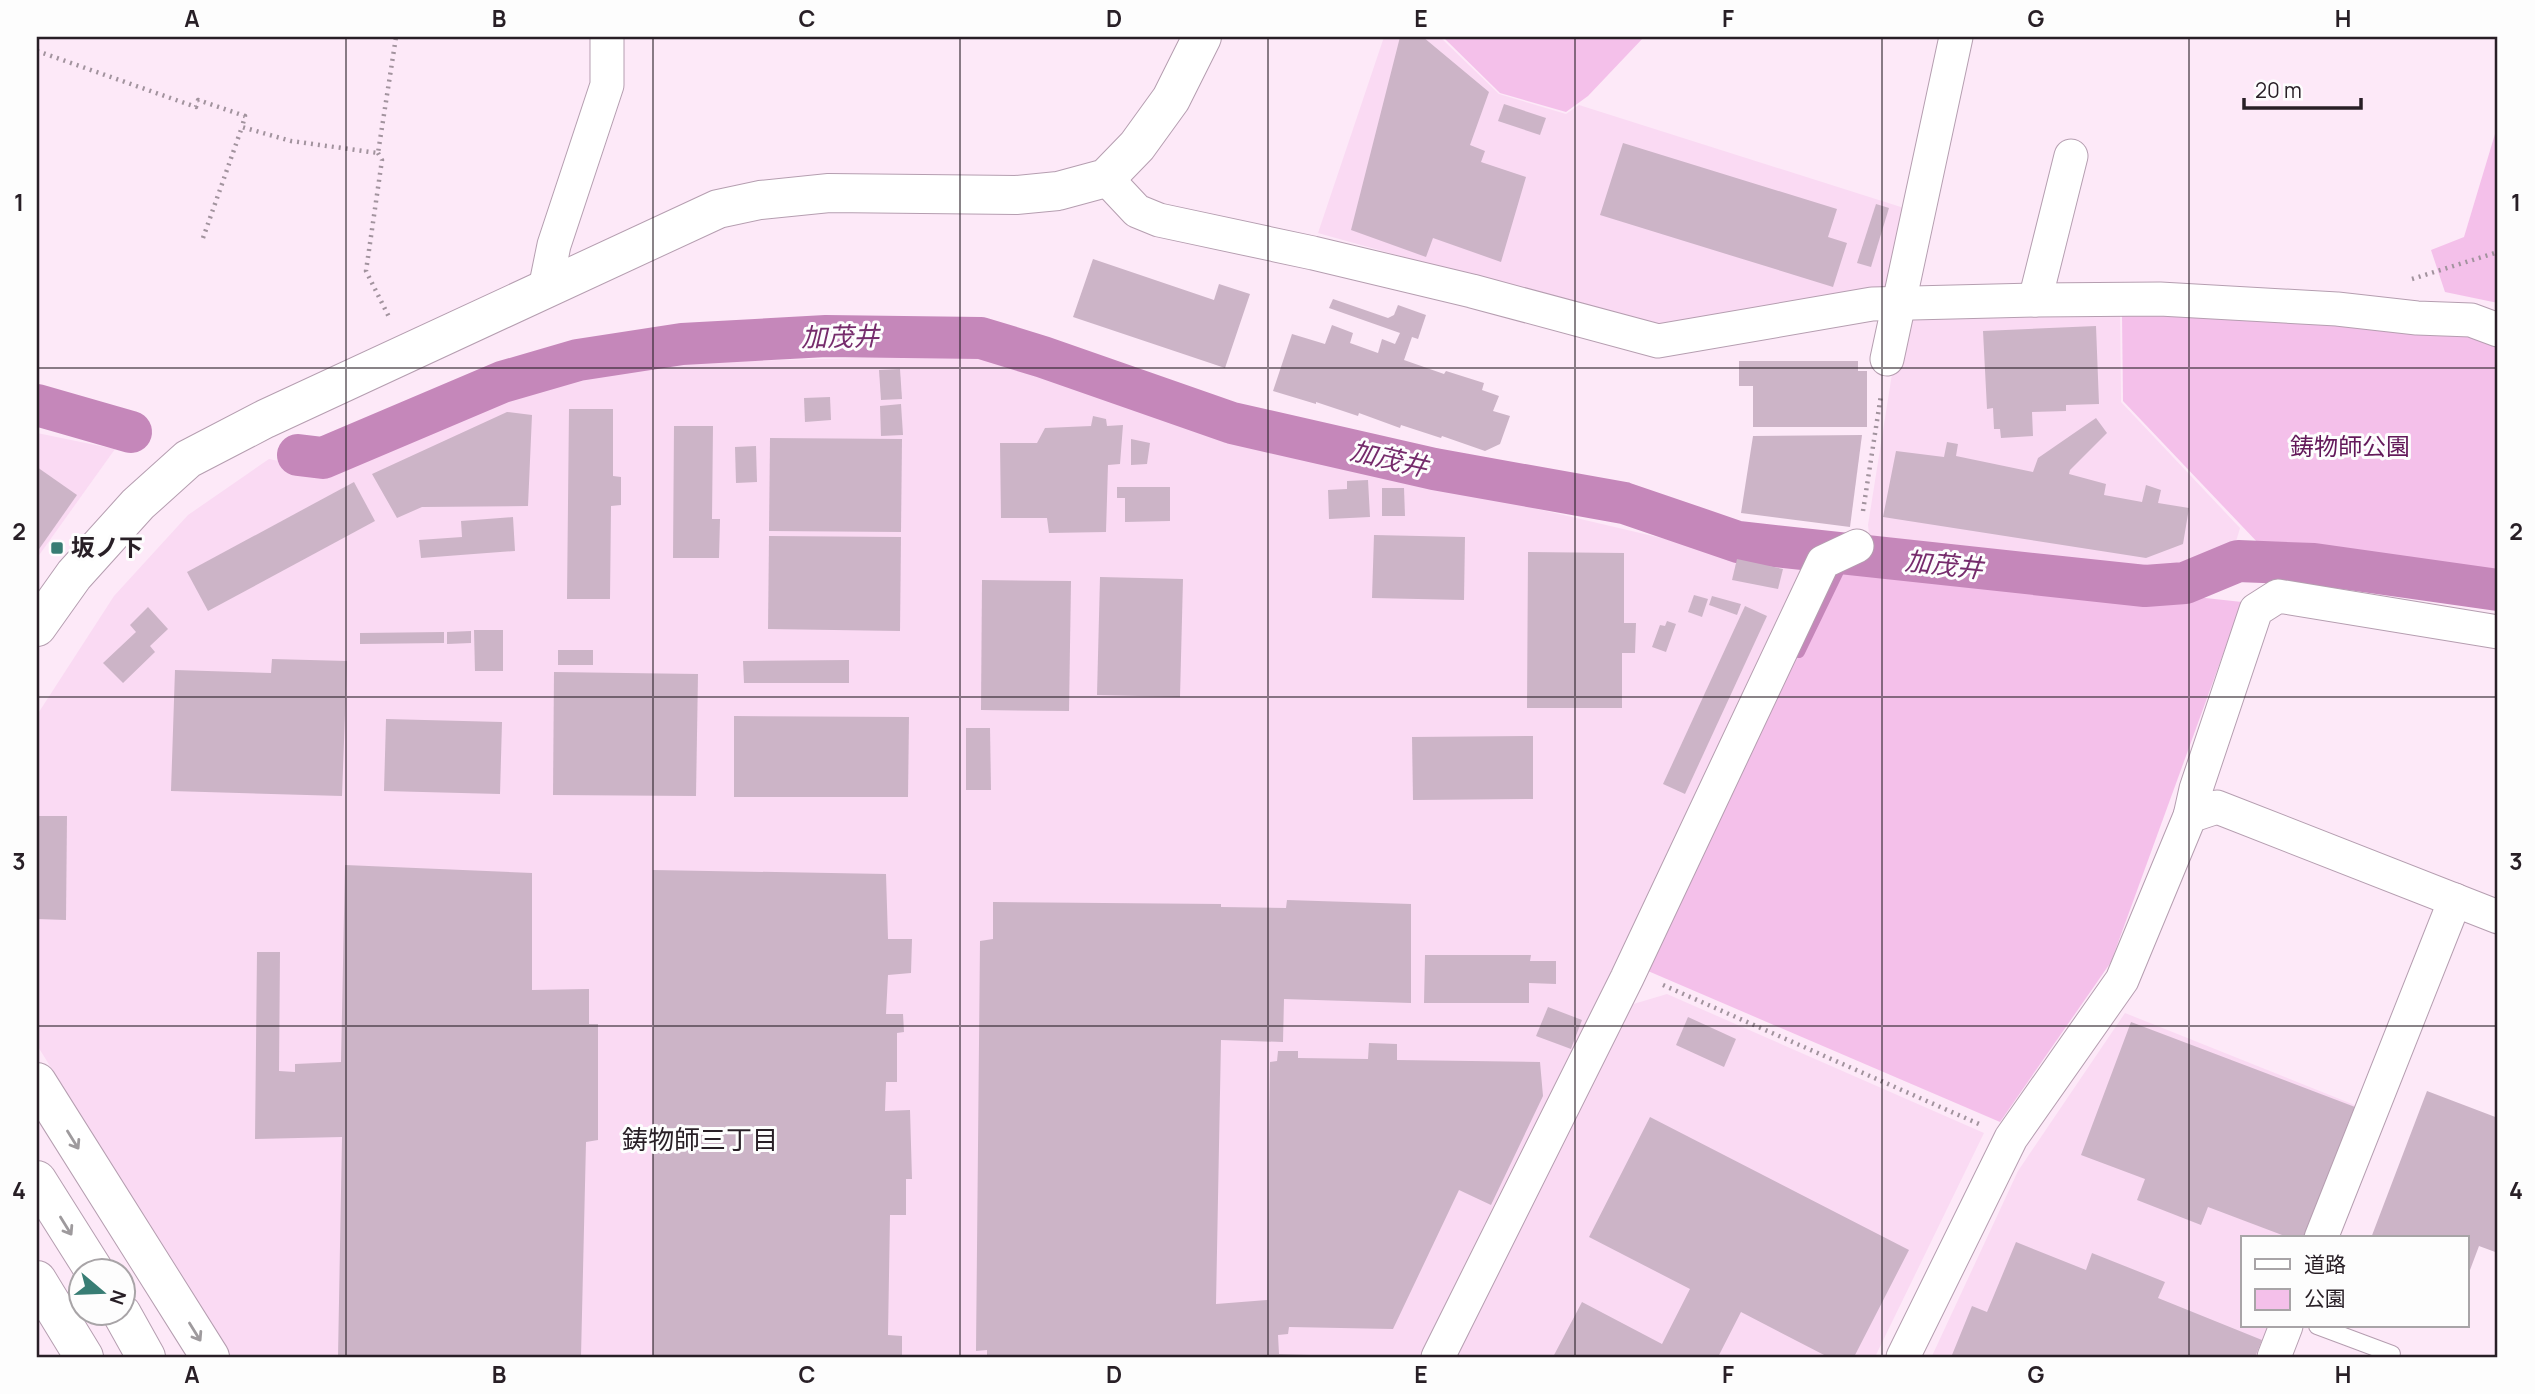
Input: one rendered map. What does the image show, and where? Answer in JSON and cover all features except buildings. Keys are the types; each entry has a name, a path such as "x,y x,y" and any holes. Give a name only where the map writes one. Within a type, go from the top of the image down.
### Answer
{"main road":[{"path":"37,626 74,575 138,504 188,459 265,419 718,209 760,200 829,193 1016,195 1058,191 1106,178 1137,146 1171,99 1202,37"},
{"path":"37,1082 210,1357"},
{"path":"37,1180 86,1258"},
{"path":"37,1280 84,1357"},
{"path":"129,1328 146,1357"}],"street":[{"path":"545,289 554,245 607,85 607,37"},
{"path":"1887,359 1956,37"},
{"path":"2035,300 2071,156"},
{"path":"1106,178 1137,212 1158,220 1472,291 1658,341 1872,304 2035,300 2160,299 2337,309 2417,318 2471,320 2498,330"},
{"path":"1438,1357 1630,970 1823,562 1857,546"},
{"path":"1903,1357 2011,1138 2122,980 2190,816 2196,789 2256,610 2277,596 2498,632"},
{"path":"2190,816 2217,807 2498,917"},
{"path":"2322,1236 2455,900"},
{"path":"2274,1357 2285,1328"}],"lane":[{"path":"2322,1328 2392,1354 2391,1357"}],"path":[{"path":"396,37 378,153 382,160 366,271 408,353"},
{"path":"37,51 196,107 198,100 245,116 203,238"},
{"path":"242,127 291,141 378,153"},
{"path":"1857,546 1887,359"},
{"path":"1630,970 2011,1138"}],"shaded area":[{"path":"1384,37 1440,37 1499,94 1566,114 1579,105 1904,208 1887,288 1657,328 1318,233"},
{"path":"2120,312 2121,402 2240,528 2232,555 2179,574 2143,577 1870,541 1868,525 1899,330 1905,318"},
{"path":"974,355 1197,429 1721,552 1815,556 1426,1357 227,1357 37,1045 37,715 114,596 188,515 269,459 326,471 547,386 663,363"},
{"path":"37,433 115,449 37,558"},
{"path":"1667,994 1984,1133 1875,1357 1449,1357 1620,1008"},
{"path":"2125,1013 2357,1106 2307,1236 2241,1236 2241,1328 2270,1328 2258,1357 1932,1356 2018,1171"}],"green space":[{"path":"1443,37 1644,37 1588,96 1566,112 1500,93"},
{"path":"2498,124 2498,303 2445,292 2431,250 2464,237"},
{"name":"鋳物師公園","path":"2130,309 2487,337 2498,342 2498,599 2280,566 2123,401 2122,313"},
{"path":"1842,558 2242,602 2111,962 2000,1122 1641,968"}],"waterway":[{"name":"加茂井","path":"298,455 323,458 502,382 578,360 682,344 826,336 981,338 1232,423 1434,469 1624,503 1738,542 2145,586 2185,583 2238,561 2314,564 2498,590"},
{"name":"加茂井","path":"37,405 131,432"},
{"path":"1799,652 1843,561"}],"place":[{"name":"坂ノ下","path":"57,548"}],"district":[{"name":"鋳物師三丁目","path":"700,1140"}]}
